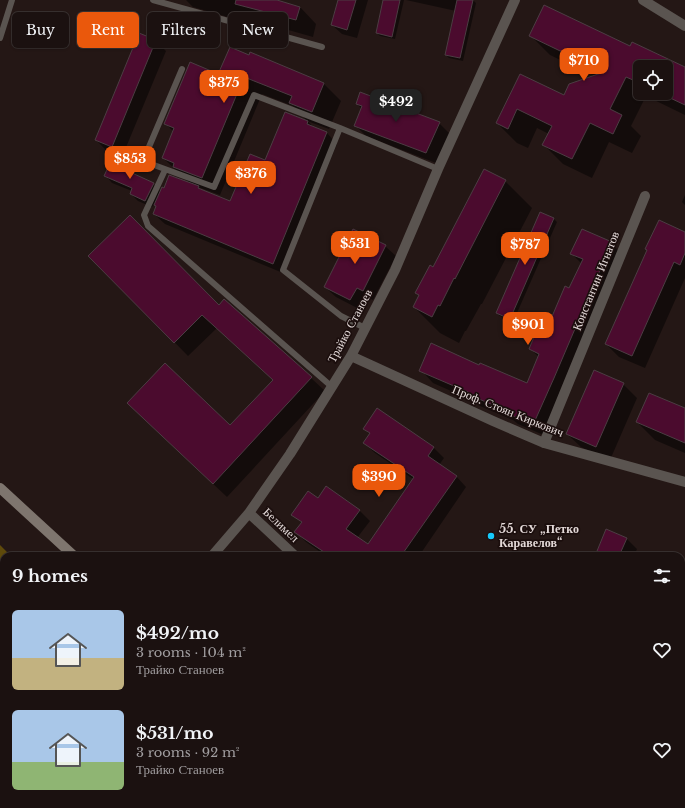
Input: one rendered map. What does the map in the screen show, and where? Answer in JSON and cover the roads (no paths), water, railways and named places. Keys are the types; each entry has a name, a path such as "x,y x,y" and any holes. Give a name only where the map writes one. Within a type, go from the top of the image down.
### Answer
{"main road":[{"path":"0,488 70,552"}],"street":[{"name":"Трайко Станоев","path":"215,552 249,513 290,454 350,356 395,270 438,169 515,0"},
{"path":"643,0 685,26"},
{"name":"Константин Игнатов","path":"544,443 645,196"},
{"name":"Проф. Стоян Киркович","path":"350,356 544,443 685,482"},
{"name":"Белимел","path":"249,513 291,552"}],"lane":[{"path":"0,38 12,0"},
{"path":"153,0 322,46"},
{"path":"182,69 143,161 165,170 214,187 254,95 340,128 438,169"},
{"path":"340,128 284,270 341,316 365,328"},
{"path":"165,170 144,215 148,226 331,386"}],"place":[{"name":"55. СУ „Петко Каравелов“","path":"491,536"}]}
